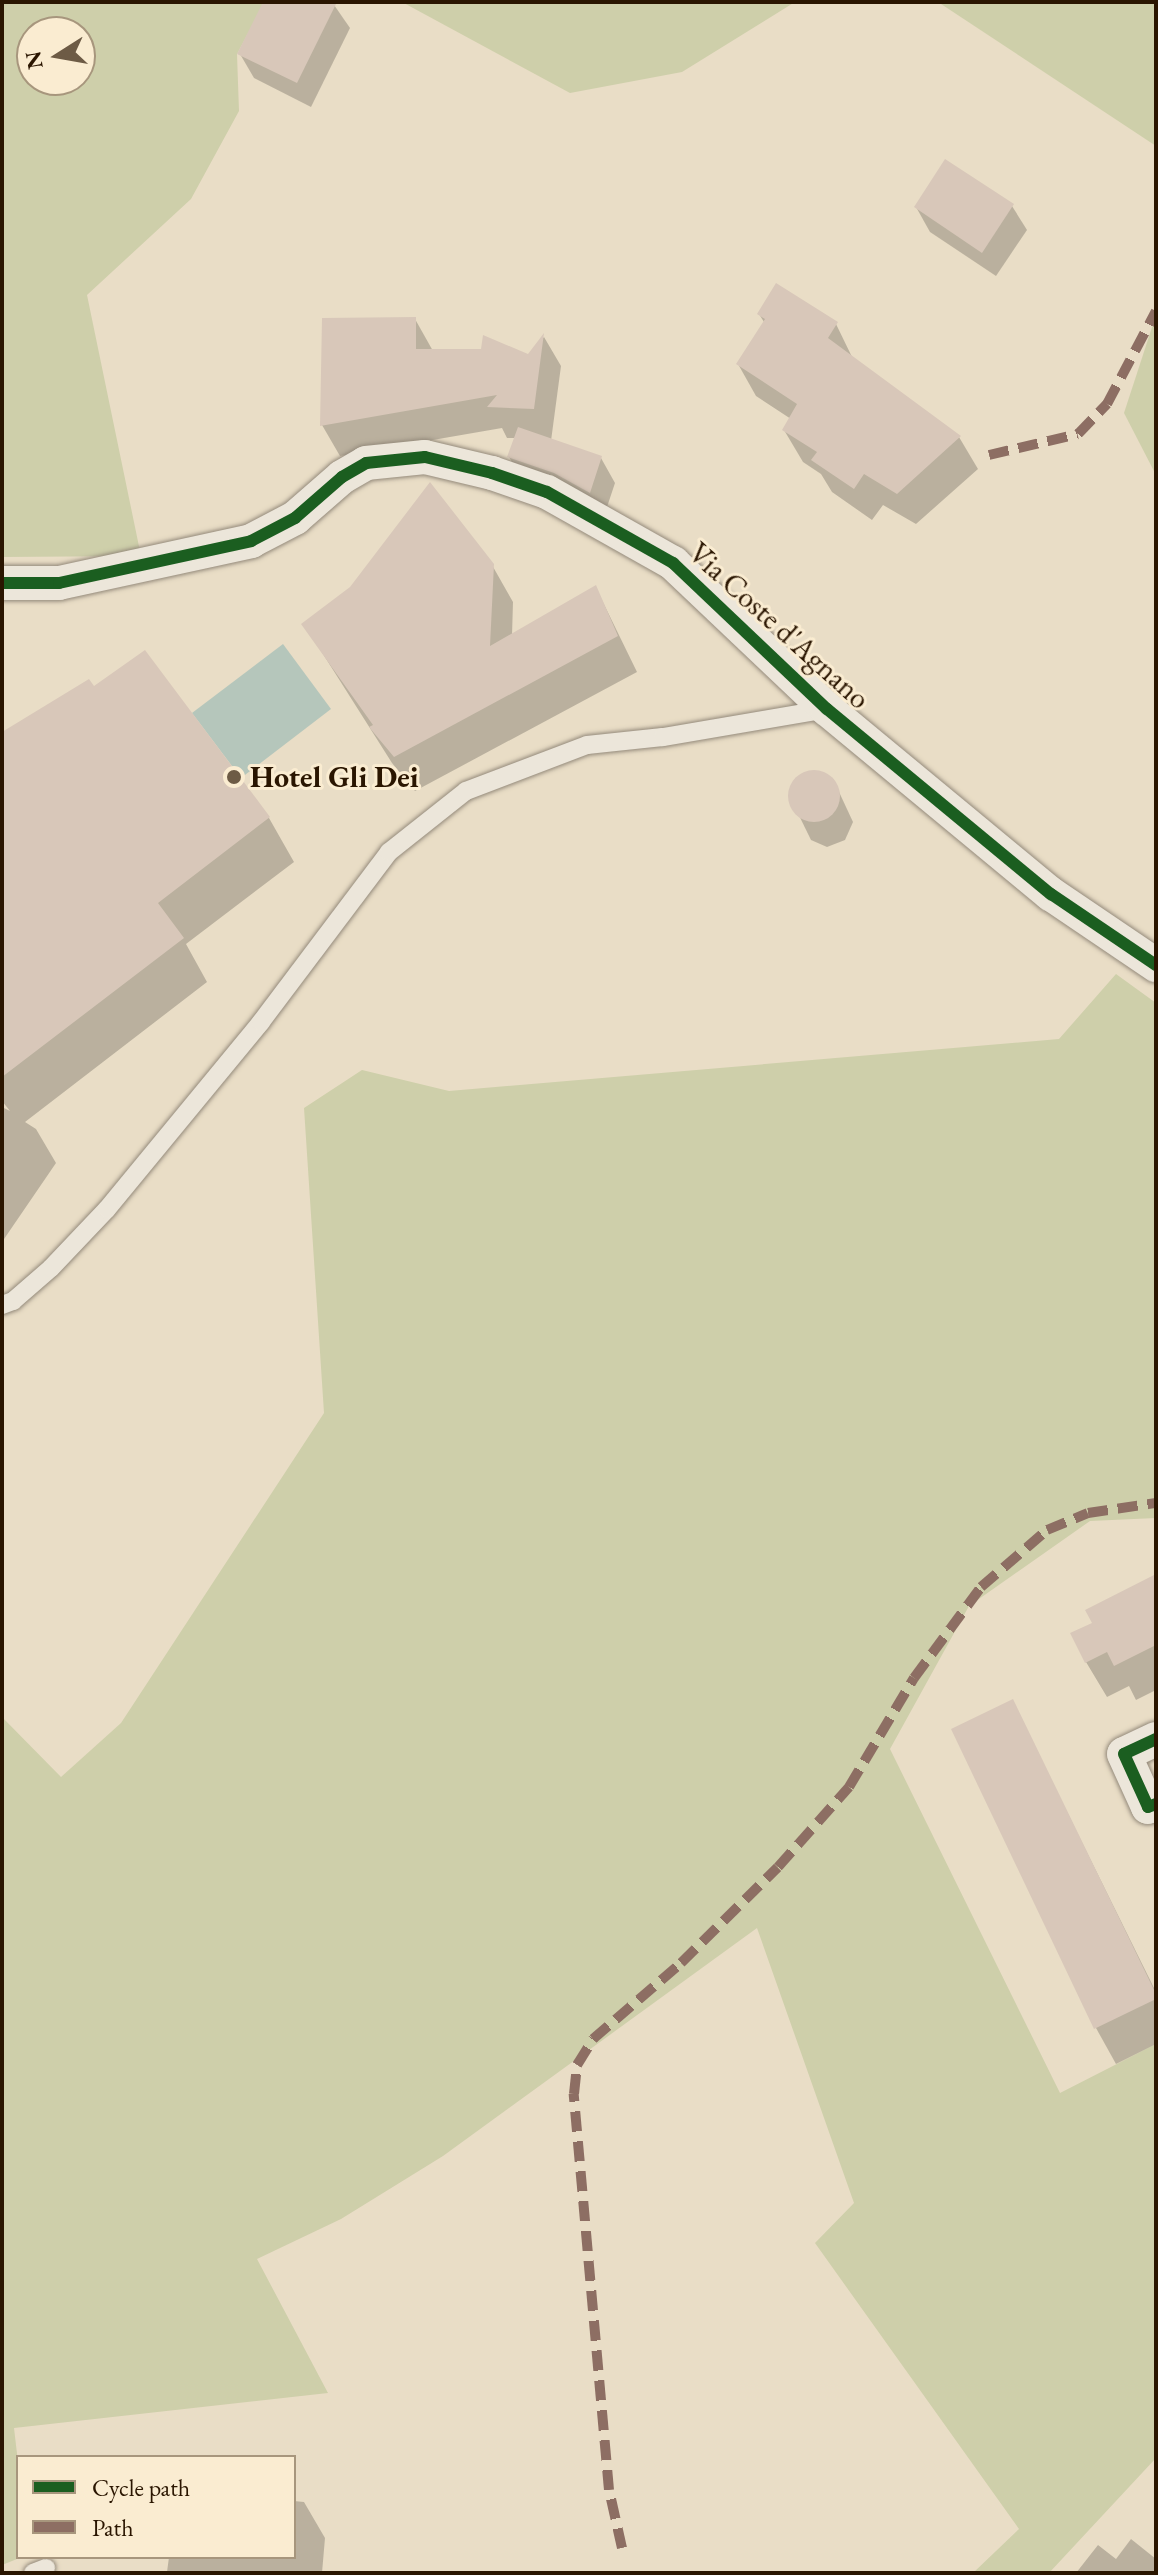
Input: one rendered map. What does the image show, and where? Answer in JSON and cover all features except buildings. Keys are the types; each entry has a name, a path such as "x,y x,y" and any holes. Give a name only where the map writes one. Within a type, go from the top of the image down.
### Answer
{"street":[{"name":"Via Coste d'Agnano","path":"2,583 59,583 251,541 295,518 342,477 366,463 425,457 547,492 673,563 827,709 1051,894 1156,965"},
{"path":"1156,1739 1124,1754 1148,1807 1156,1804"}],"lane":[{"path":"2,1305 13,1301 51,1268 107,1209 261,1022 389,852 466,791 587,745 663,737 827,709"}],"green space":[{"path":"2,2 265,2 237,54 239,111 191,199 87,295 141,556 2,557"},
{"path":"402,2 795,2 682,72 570,93"},
{"path":"938,2 1156,2 1156,146"},
{"path":"1156,315 1156,475 1124,413"},
{"path":"1116,974 1156,1003 1156,1518 1090,1521 969,1606 890,1749 1060,2093 1156,2044 1156,2458 1049,2573 973,2573 1019,2529 815,2243 854,2203 757,1928 443,2156 341,2219 257,2259 328,2393 14,2428 17,2455 17,2559 2,2565 2,1717 61,1777 121,1723 324,1413 304,1108 362,1070 449,1091 1059,1039"}],"shaded area":[{"path":"283,644 331,709 241,778 192,713"}],"marked path":[{"path":"989,455 1078,434 1107,404 1156,311"},
{"path":"622,2548 609,2490 574,2094 577,2065 593,2039 681,1963 778,1867 849,1787 914,1678 981,1587 1047,1530 1088,1513 1156,1503"}],"cycle path":[{"path":"2,583 59,583 251,541 295,518 342,477 366,463 425,457 492,473 547,492 673,563 827,709 1051,894 1156,965"},
{"path":"1156,1739 1124,1754 1148,1807 1156,1804"}],"place":[{"name":"Hotel Gli Dei","path":"234,777"}]}
